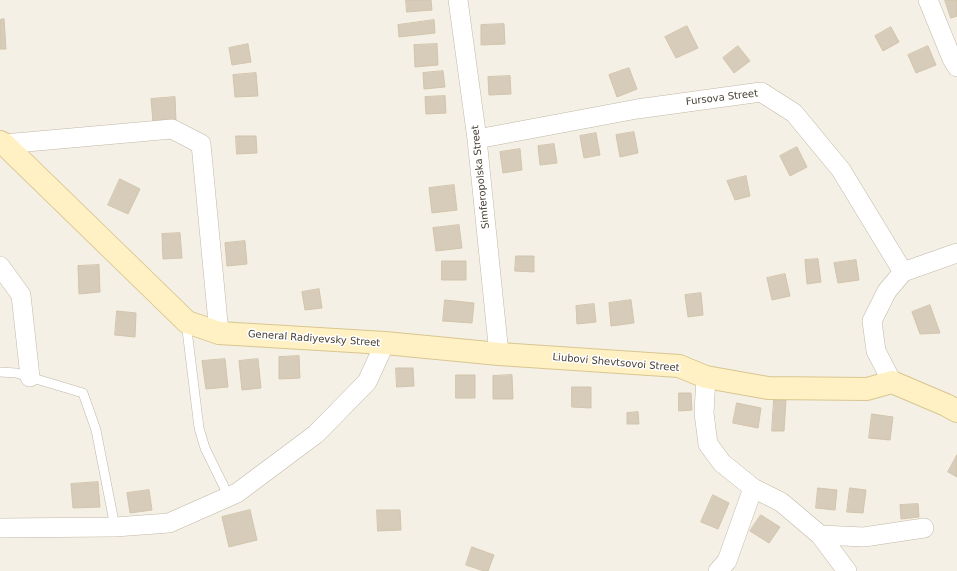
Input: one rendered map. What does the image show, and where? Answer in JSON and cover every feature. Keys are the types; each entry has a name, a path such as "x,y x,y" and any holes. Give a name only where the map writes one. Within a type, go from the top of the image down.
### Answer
{"street":[{"name":"Simferopolska Street","path":"458,0 477,139 499,354"},
{"path":"928,0 952,59 957,67"},
{"name":"Fursova Street","path":"477,139 637,109 761,92 794,113 841,170 903,272"},
{"name":"General Radiyevsky Street","path":"2,143 172,129 201,144 219,332"},
{"name":"General Radiyevsky Street","path":"0,528 115,527 169,523 229,497 237,493 316,434 367,382 385,343 219,332 187,322 2,143"},
{"path":"957,253 903,272 887,291 872,321 876,351 892,382 957,411"},
{"path":"0,266 21,295 30,377"},
{"name":"Liubovi Shevtsovoi Street","path":"385,343 499,354 679,366 706,377 768,388 867,388 892,382"},
{"path":"706,377 704,413 708,444 722,463 753,488 781,502 820,535 847,571"},
{"path":"718,571 727,561 753,488"},
{"path":"820,535 864,537 924,528"}],"lane":[{"path":"186,321 198,428 205,448 229,497"},
{"path":"0,372 16,373 83,393 96,430 115,527"}],"building":[{"path":"406,0 431,0 432,10 407,12"},
{"path":"945,0 957,0 957,16 951,18"},
{"path":"4,19 6,49 0,49 0,20"},
{"path":"434,20 435,33 399,37 398,25"},
{"path":"504,24 505,44 481,45 481,25"},
{"path":"687,26 698,48 676,58 665,37"},
{"path":"891,27 899,42 883,51 875,36"},
{"path":"248,44 251,62 232,65 229,48"},
{"path":"437,44 438,65 415,67 414,45"},
{"path":"738,46 750,61 734,73 723,58"},
{"path":"928,46 936,65 916,73 908,55"},
{"path":"629,68 637,89 617,97 609,75"},
{"path":"443,71 445,87 424,89 423,73"},
{"path":"256,73 258,96 235,97 233,75"},
{"path":"510,76 511,94 489,95 488,77"},
{"path":"445,96 446,113 426,114 425,97"},
{"path":"175,97 176,121 153,122 151,99"},
{"path":"634,132 638,153 620,157 616,135"},
{"path":"596,133 600,155 584,158 580,136"},
{"path":"236,136 256,136 257,153 237,154"},
{"path":"554,144 557,163 540,165 538,146"},
{"path":"797,147 807,167 790,176 780,156"},
{"path":"520,149 522,170 503,173 500,152"},
{"path":"746,176 750,196 735,200 727,181"},
{"path":"120,179 140,189 128,214 108,205"},
{"path":"454,185 457,210 432,213 429,188"},
{"path":"459,225 462,248 436,251 433,228"},
{"path":"180,233 182,258 163,259 162,234"},
{"path":"245,241 247,264 227,266 225,243"},
{"path":"516,256 534,256 534,272 515,271"},
{"path":"818,259 821,282 807,284 805,260"},
{"path":"856,260 859,280 838,283 834,263"},
{"path":"442,261 466,261 466,280 442,280"},
{"path":"99,265 100,292 79,294 78,266"},
{"path":"785,274 790,296 772,300 767,278"},
{"path":"319,289 322,308 305,310 302,292"},
{"path":"701,293 703,315 688,317 685,295"},
{"path":"445,300 474,303 472,323 443,321"},
{"path":"631,300 634,323 611,326 609,303"},
{"path":"594,304 596,322 577,324 576,306"},
{"path":"930,305 940,333 920,334 912,312"},
{"path":"117,311 136,313 135,337 115,335"},
{"path":"299,356 300,378 279,379 279,357"},
{"path":"225,359 228,387 206,389 202,361"},
{"path":"258,359 261,388 242,390 239,361"},
{"path":"396,368 413,368 414,386 397,387"},
{"path":"456,375 475,375 475,398 456,398"},
{"path":"512,375 513,399 493,399 493,376"},
{"path":"572,387 591,387 591,408 572,407"},
{"path":"679,393 691,393 692,410 679,411"},
{"path":"774,400 786,400 784,431 772,431"},
{"path":"737,403 761,408 758,428 733,423"},
{"path":"638,412 639,424 627,424 627,413"},
{"path":"872,414 893,417 890,440 869,438"},
{"path":"957,455 957,477 948,472"},
{"path":"98,482 100,507 73,508 71,484"},
{"path":"818,488 837,490 835,510 816,508"},
{"path":"850,488 866,490 863,513 847,512"},
{"path":"149,490 152,510 130,513 127,493"},
{"path":"713,495 729,503 718,529 701,522"},
{"path":"918,504 919,517 901,519 900,505"},
{"path":"250,510 257,540 229,547 222,517"},
{"path":"377,510 400,510 401,530 378,531"},
{"path":"761,515 780,527 769,543 750,531"},
{"path":"472,547 494,555 488,571 466,565"}]}
